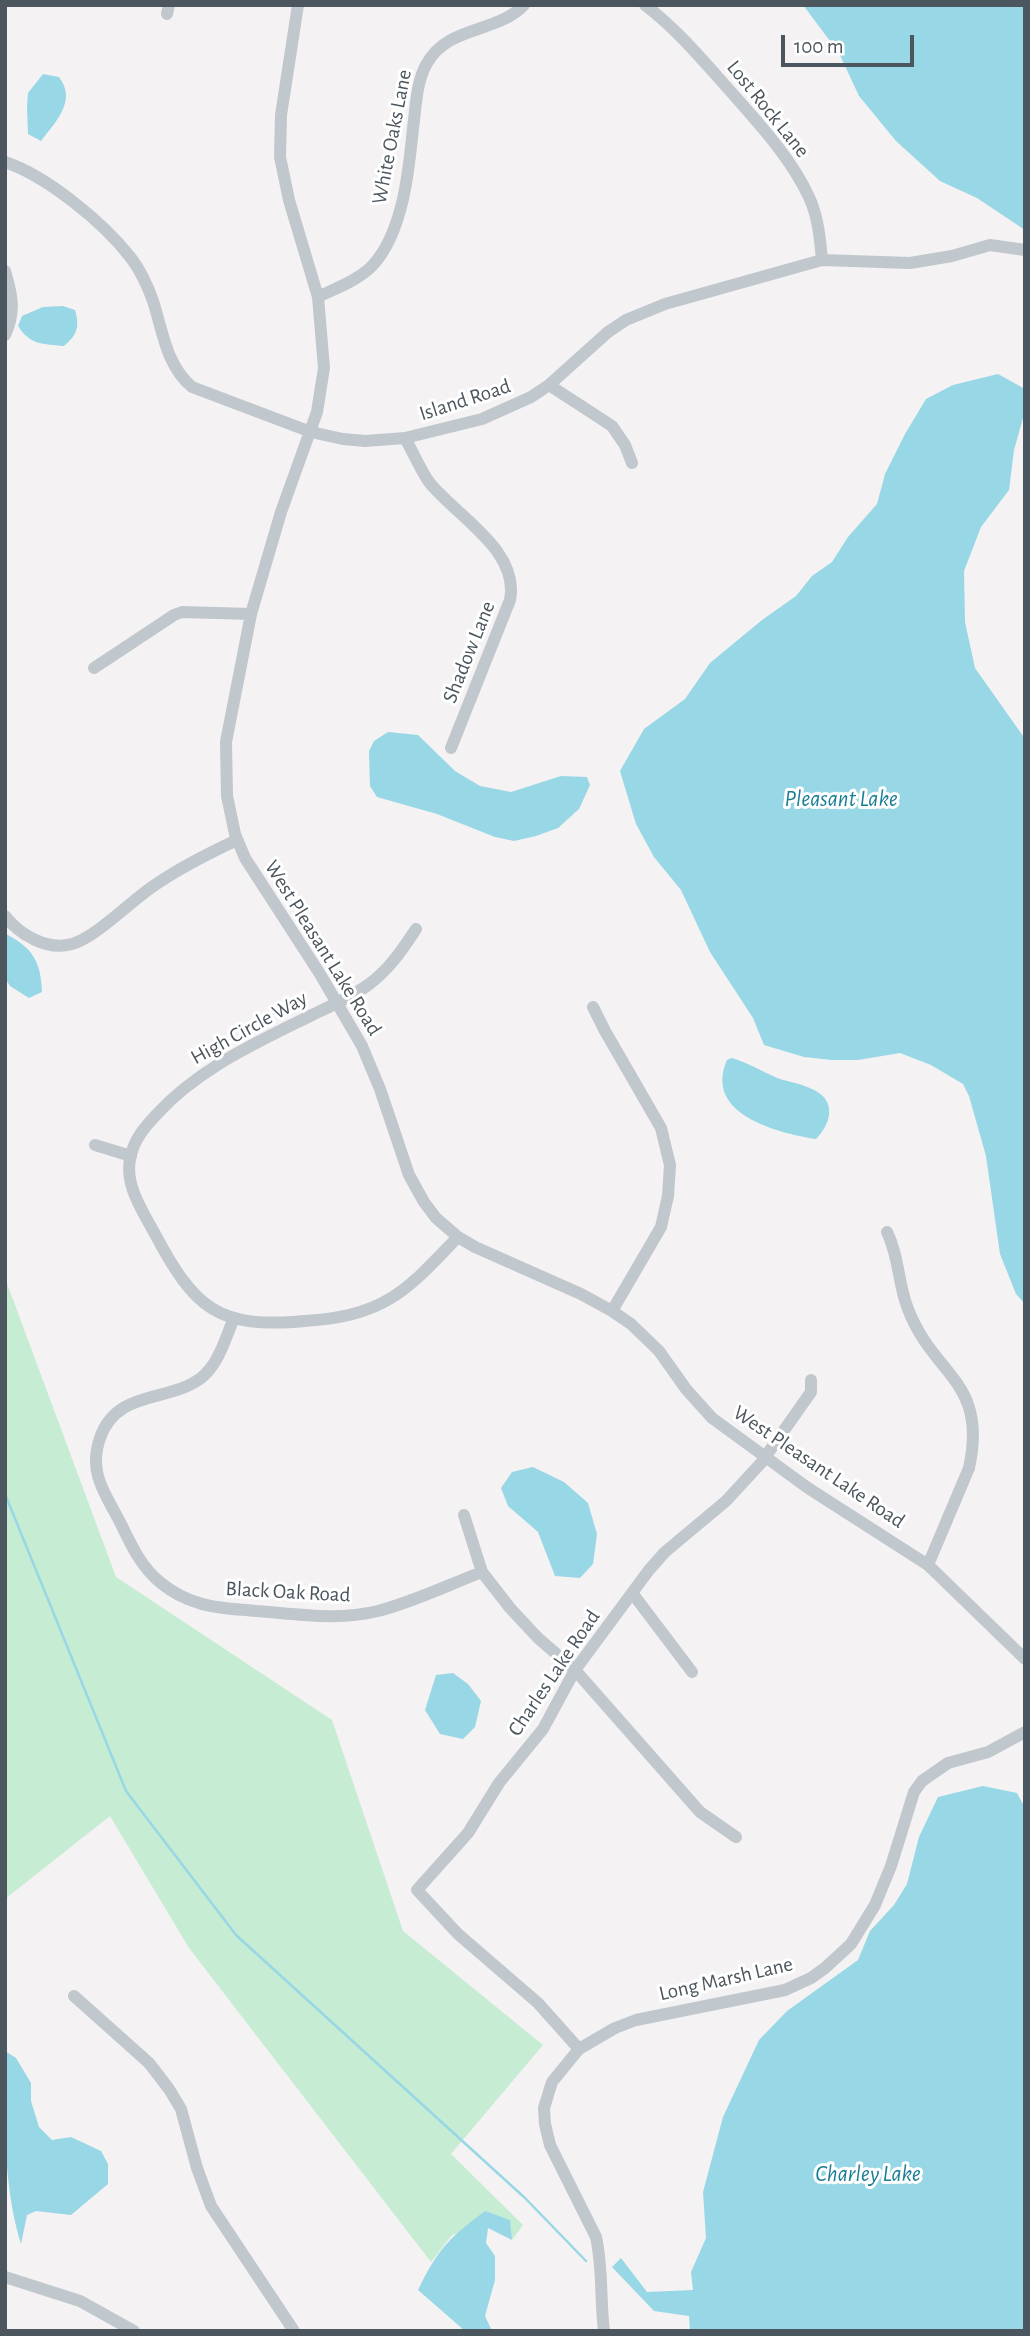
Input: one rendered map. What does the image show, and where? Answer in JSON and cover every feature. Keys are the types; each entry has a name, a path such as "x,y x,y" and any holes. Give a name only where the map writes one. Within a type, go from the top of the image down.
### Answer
{"street":[{"name":"West Pleasant Lake Road","path":"298,5 281,115 281,157 289,200 318,297 324,368 322,392 311,432 281,512 251,614 225,758 227,796 237,840 254,875 338,1002 375,1076 415,1189 436,1218 458,1237 485,1253 582,1294 612,1311 648,1340 712,1418 808,1488 928,1565 1025,1659"},
{"name":"White Oaks Lane","path":"318,297 370,268 391,236 407,178 418,88 426,64 433,53 452,38 513,15 524,5"},
{"name":"Lost Rock Lane","path":"645,5 690,46 766,133 792,168 806,191 816,216 822,260"},
{"name":"Island Road","path":"5,162 31,173 68,197 131,258 153,302 169,358 182,379 203,393 311,432 365,441 405,438 482,419 531,397 549,385 608,332 645,311 822,260 910,263 952,256 990,245 1025,250"},
{"path":"5,271 13,304 13,314 5,335"},
{"path":"549,385 612,426 625,445 632,463"},
{"name":"Shadow Lane","path":"405,438 430,482 500,556 512,580 510,600 451,748"},
{"path":"94,668 182,612 251,614"},
{"path":"5,916 17,929 43,943 72,944 89,935 174,872 237,840"},
{"name":"High Circle Way","path":"131,1156 143,1130 178,1093 199,1076 236,1053 338,1002 380,976 416,929"},
{"path":"593,1007 661,1128 670,1165 668,1196 661,1227 612,1311"},
{"path":"95,1145 131,1156 131,1186 176,1273 193,1294 233,1318 260,1324 277,1324 327,1320 355,1314 374,1307 408,1286 458,1237"},
{"path":"887,1231 893,1245 901,1289 914,1325 932,1353 963,1391 972,1420 969,1468 928,1565"},
{"name":"Black Oak Road","path":"233,1318 208,1372 189,1385 148,1396 125,1407 115,1415 101,1436 96,1475 137,1556 149,1572 173,1592 201,1604 337,1617 379,1611 482,1572"},
{"name":"Charles Lake Road","path":"579,2049 538,2003 458,1934 417,1891 468,1833 499,1783 543,1729 575,1670 649,1570 665,1552 726,1501 765,1458 811,1392 811,1380"},
{"path":"464,1515 482,1572 522,1622 575,1670 700,1812 736,1837"},
{"path":"633,1594 692,1672"},
{"name":"Long Marsh Lane","path":"579,2049 615,2028 636,2020 785,1990 818,1973 851,1944 874,1905 891,1866 914,1792 922,1781 948,1763 988,1752 1025,1732"},
{"path":"74,1996 149,2063 169,2089 181,2109 197,2168 211,2206 294,2331"},
{"path":"579,2049 552,2082 544,2108 545,2124 550,2145 596,2237 600,2253 604,2331"},
{"path":"5,2277 80,2301 134,2331"}],"green space":[{"path":"5,1278 116,1577 332,1720 403,1931 543,2045 451,2154 523,2225 512,2240 509,2220 452,2235 431,2262 189,1948 110,1816 5,1899"}],"water":[{"path":"803,5 1025,5 1025,230 977,198 940,181 896,141 859,96 839,53"},
{"path":"43,74 59,77 66,94 58,118 41,141 28,134 27,106 28,93"},
{"path":"63,306 75,310 77,321 75,334 64,346 32,340 18,326 22,316 43,307"},
{"name":"Pleasant Lake","path":"998,374 1025,389 1025,411 1014,450 1009,490 981,527 964,571 965,622 975,668 1023,736 1025,754 1025,1304 1016,1294 1000,1254 986,1156 963,1084 931,1065 900,1053 858,1060 832,1060 804,1057 764,1045 753,1018 710,952 681,890 654,857 636,824 620,771 644,729 685,699 710,663 796,596 812,576 832,562 848,537 877,504 885,474 926,399 953,385"},
{"path":"388,732 418,735 455,771 480,786 511,792 561,776 587,777 590,785 579,809 558,828 514,841 495,837 437,814 377,797 370,786 369,751 374,741"},
{"path":"6,934 23,945 34,957 40,972 42,992 29,998 10,986 5,978"},
{"path":"732,1058 777,1078 810,1088 821,1095 829,1106 829,1113 825,1127 816,1139 764,1126 734,1107 725,1094 722,1079 727,1060"},
{"path":"533,1467 564,1482 588,1503 597,1534 593,1564 580,1578 555,1576 538,1532 508,1506 501,1488 512,1472"},
{"path":"453,1673 468,1684 481,1701 475,1727 463,1739 440,1734 425,1710 436,1675"},
{"name":"Charley Lake","path":"983,1786 1017,1793 1025,1808 1025,2331 690,2331 689,2316 654,2311 612,2267 621,2258 647,2292 693,2290 691,2272 706,2238 703,2192 723,2117 759,2040 787,2011 858,1960 870,1931 894,1905 907,1884 919,1837 938,1797"},
{"path":"5,2051 16,2058 31,2083 31,2101 39,2127 52,2140 71,2137 101,2151 108,2164 108,2184 71,2215 36,2211 27,2215 21,2244 10,2197 8,2173"},
{"path":"485,2211 510,2220 512,2240 488,2228 486,2243 495,2256 495,2280 485,2316 492,2331 465,2331 418,2290 446,2245"}],"waterway":[{"path":"5,1494 126,1791 236,1935 525,2198 586,2261"}]}
